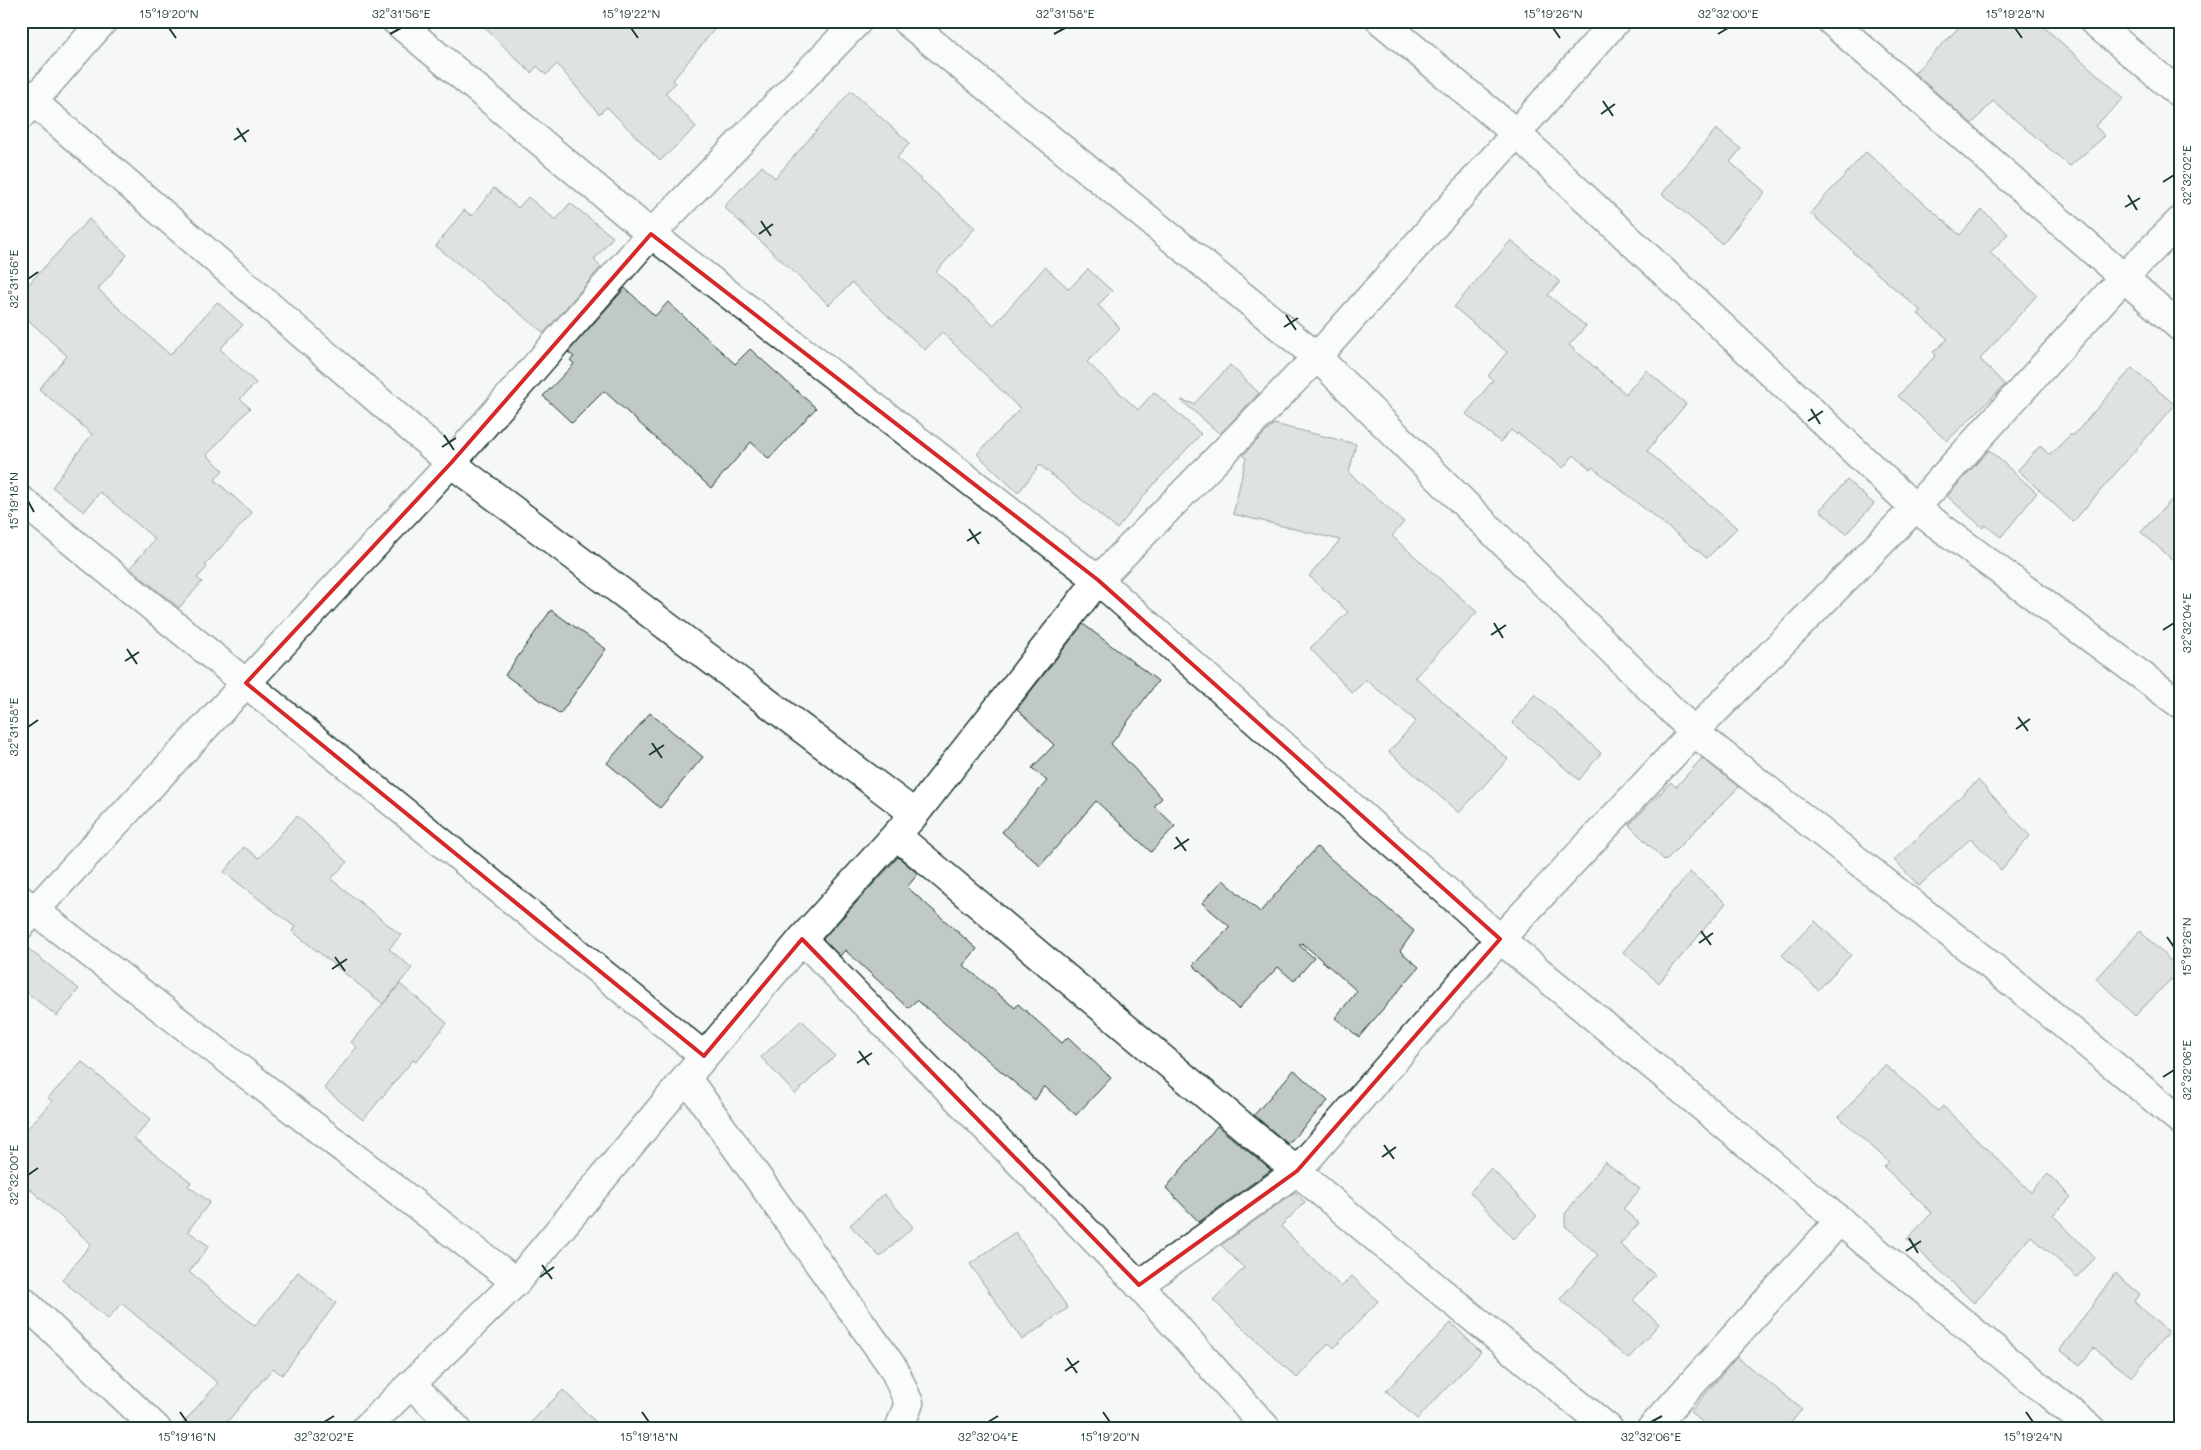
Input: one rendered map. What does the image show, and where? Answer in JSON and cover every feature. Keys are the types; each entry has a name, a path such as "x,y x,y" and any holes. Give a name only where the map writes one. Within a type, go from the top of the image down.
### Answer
{"street":[{"path":"103,21 26,102 451,462 914,814"},
{"path":"396,21 651,234 1098,580 1500,939 2091,1429"},
{"path":"516,1282 26,912 246,683 451,462 651,234 858,21"},
{"path":"906,21 1316,357 1694,732 2018,987 2180,1120"},
{"path":"1381,21 1517,134 1916,508 2180,704"},
{"path":"365,1429 516,1282 802,940 914,814 1098,580 1316,357 1616,21"},
{"path":"1831,21 2180,327"},
{"path":"2093,21 2180,94"},
{"path":"1139,1285 1297,1171 1500,939 1694,732 1916,508 2124,277 2180,221"},
{"path":"21,500 704,1056"},
{"path":"896,835 1609,1429"},
{"path":"802,940 1139,1285 1267,1429"},
{"path":"686,1078 894,1369 909,1403 898,1429"},
{"path":"1651,1429 1840,1220"},
{"path":"21,1299 157,1429"},
{"path":"411,1384 457,1429"}],"highlighted area":[{"path":"651,234 1098,580 1500,939 1297,1171 1139,1285 802,939 704,1056 246,683 451,463"}],"building":[{"path":"478,21 721,21 673,80 676,83 665,93 696,127 660,161 607,107 599,114 557,64 546,75 537,66 531,73"},
{"path":"1965,21 2037,21 2124,98 2095,126 2105,136 2070,166 1993,101 1972,124 1914,73"},
{"path":"851,91 910,143 897,158 975,228 936,272 994,325 1045,267 1069,289 1088,269 1112,291 1098,305 1120,328 1087,362 1138,410 1154,392 1201,434 1153,485 1117,529 1040,465 1018,493 977,454 1020,409 942,332 925,350 852,283 829,305 724,207 762,166 775,178"},
{"path":"1716,129 1741,149 1730,162 1765,192 1722,244 1662,194"},
{"path":"1866,152 1960,235 1982,210 2008,234 1990,253 2037,295 1980,359 2005,385 1947,441 1898,396 1936,355 1933,352 1948,339 1918,314 1921,311 1810,213"},
{"path":"494,188 518,208 528,197 556,220 570,203 613,237 594,260 601,267 544,333 436,246 464,210 472,216"},
{"path":"89,219 127,255 98,289 170,355 217,302 243,325 220,349 256,383 240,399 250,408 207,455 223,470 215,480 252,513 205,565 207,567 197,578 202,582 179,608 130,568 155,539 100,492 84,512 52,487 92,434 39,389 67,356 21,313 21,292"},
{"path":"1511,240 1560,282 1548,295 1586,326 1569,345 1626,394 1646,370 1686,404 1647,451 1737,528 1707,558 1592,467 1590,469 1574,455 1563,468 1518,433 1517,435 1511,430 1500,442 1466,414 1493,380 1488,376 1507,352 1454,307"},
{"path":"625,288 655,316 668,302 735,364 750,349 816,408 769,459 751,442 711,488 604,391 572,423 543,396 574,364 570,360 574,357 568,352"},
{"path":"1230,365 1259,393 1220,434 1181,400 1194,404"},
{"path":"2132,368 2175,405 2073,522 2018,470 2040,446 2050,455 2071,434 2073,436"},
{"path":"1274,424 1356,444 1349,473 1404,522 1392,536 1477,612 1415,677 1508,759 1459,813 1389,752 1416,721 1366,680 1352,693 1310,648 1348,612 1309,576 1340,540 1233,514 1246,458 1243,455"},
{"path":"1989,450 2037,493 2001,537 1985,525 1983,528 1947,496"},
{"path":"1847,480 1874,504 1846,534 1820,510"},
{"path":"2180,491 2180,566 2141,532"},
{"path":"551,610 606,649 560,714 505,675"},
{"path":"1083,624 1158,681 1111,744 1162,798 1154,806 1175,826 1151,852 1096,801 1040,866 1002,832 1047,781 1032,768 1054,745 1017,709"},
{"path":"1535,694 1601,753 1579,780 1512,723"},
{"path":"650,713 703,757 660,808 607,763"},
{"path":"1702,758 1739,787 1665,861 1629,825 1671,782 1676,787"},
{"path":"1978,780 2030,836 2001,870 1971,838 1919,886 1894,860"},
{"path":"297,816 347,862 331,879 401,935 389,949 412,968 383,1004 292,931 295,927 224,872 244,847 259,858"},
{"path":"1317,847 1414,931 1400,951 1419,967 1359,1037 1335,1018 1357,991 1302,943 1299,945 1314,958 1294,981 1278,967 1238,1009 1193,965 1230,927 1202,903 1223,880 1260,912"},
{"path":"898,857 918,874 907,887 977,949 963,965 1015,1008 1018,1004 1062,1043 1068,1037 1111,1078 1076,1115 1044,1086 1035,1100 917,1000 908,1008 845,950 840,956 823,939"},
{"path":"1690,872 1726,903 1659,983 1623,952"},
{"path":"1815,921 1851,955 1818,990 1782,955"},
{"path":"2140,931 2180,970 2135,1016 2096,978"},
{"path":"21,943 79,989 57,1016 21,988"},
{"path":"400,984 447,1023 416,1062 413,1060 363,1120 324,1088 357,1047 351,1042"},
{"path":"802,1020 835,1056 795,1094 761,1057"},
{"path":"82,1062 151,1119 134,1139 191,1182 188,1186 210,1202 188,1231 209,1246 189,1272 255,1326 298,1272 336,1303 282,1375 273,1368 221,1429 178,1429 218,1383 121,1303 108,1319 62,1280 91,1244 21,1181 21,1136 52,1101 48,1098"},
{"path":"1885,1065 1938,1111 1943,1106 2031,1192 2048,1174 2071,1197 2053,1215 2095,1258 2077,1277 2031,1236 1974,1303 1907,1239 1932,1213 1884,1167 1889,1162 1839,1117"},
{"path":"1294,1070 1328,1101 1288,1144 1254,1115"},
{"path":"1217,1126 1271,1170 1199,1222 1166,1188"},
{"path":"1605,1162 1640,1189 1623,1209 1639,1223 1620,1244 1655,1275 1633,1300 1659,1324 1628,1359 1560,1299 1598,1255 1565,1226 1565,1214"},
{"path":"1491,1168 1537,1216 1514,1239 1470,1192"},
{"path":"1295,1192 1305,1202 1281,1226 1341,1287 1352,1276 1378,1301 1334,1348 1329,1343 1297,1378 1213,1300 1244,1268 1221,1245"},
{"path":"884,1194 913,1227 880,1257 850,1225"},
{"path":"1015,1232 1068,1308 1022,1340 970,1264"},
{"path":"2115,1273 2140,1294 2134,1301 2168,1332 2132,1377 2094,1348 2080,1365 2060,1350"},
{"path":"1451,1323 1481,1352 1417,1419 1386,1391"},
{"path":"1737,1357 1802,1409 1786,1429 1711,1429 1690,1412"},
{"path":"563,1390 603,1429 524,1429"}]}
